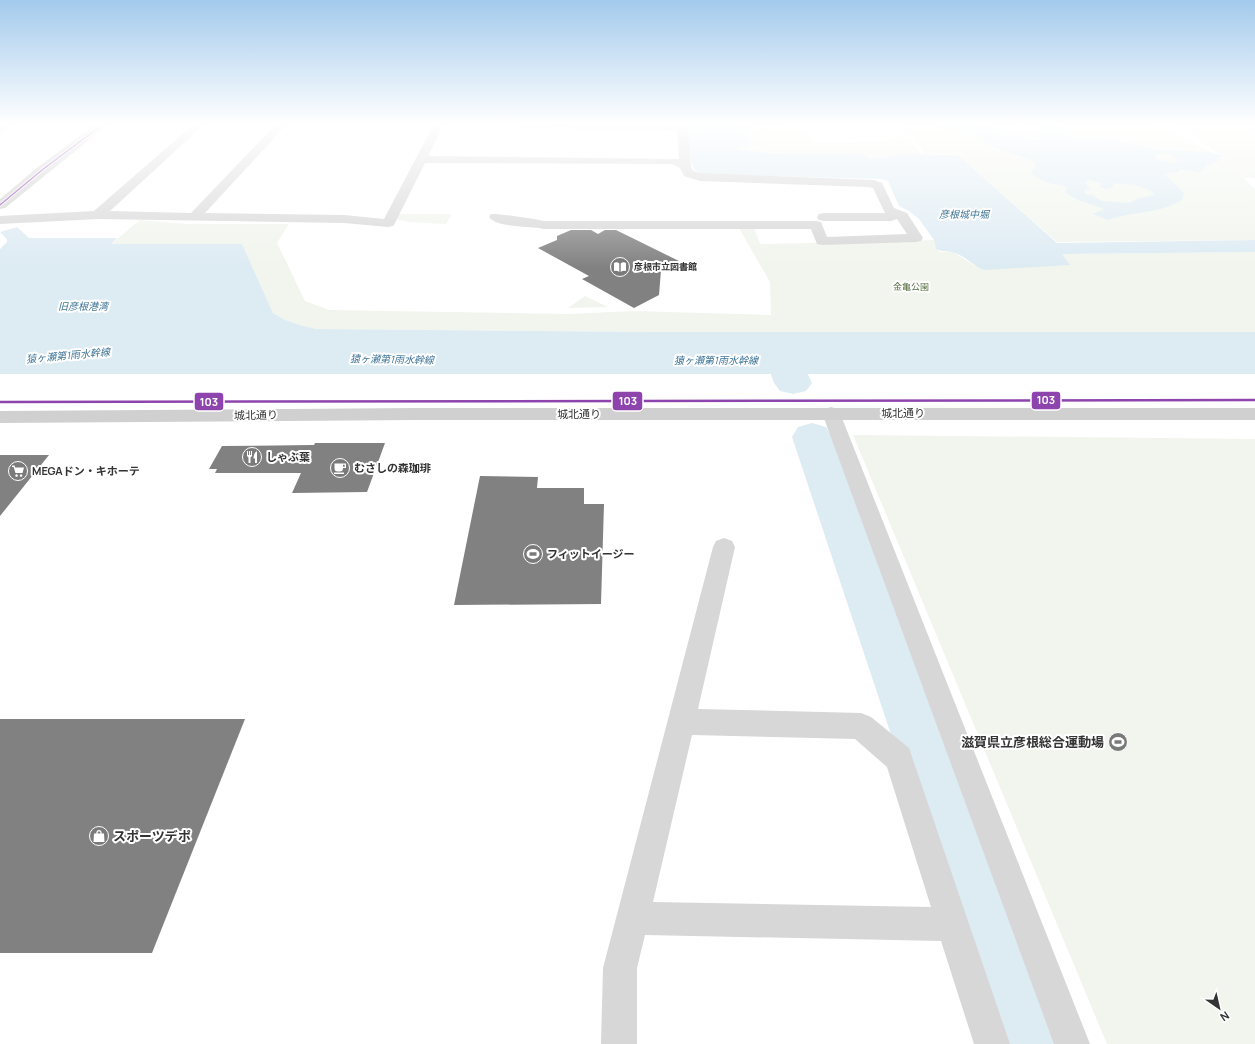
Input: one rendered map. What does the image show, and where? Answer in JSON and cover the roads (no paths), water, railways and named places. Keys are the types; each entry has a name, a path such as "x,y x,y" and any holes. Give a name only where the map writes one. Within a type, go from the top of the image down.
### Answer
{"main road":[{"path":"0,205 41,171"},
{"name":"城北通り","path":"0,402 1255,400"},
{"name":"城北通り","path":"0,417 831,413 1255,414"}],"street":[{"path":"98,215 148,171"},
{"path":"194,217 238,171"},
{"path":"0,220 98,215 344,219 388,223 415,171"},
{"path":"496,217 505,221 532,222 544,225 816,225 822,241 916,238 902,216 889,210 878,186 870,183 700,177 688,173 687,171"},
{"path":"824,218 891,217 897,214"},
{"path":"831,413 1072,1044"},
{"path":"619,1044 620,968 634,918 724,547"},
{"path":"682,722 861,726 899,758 992,1044"},
{"path":"634,918 954,924"}],"water":[{"name":"彦根城中堀","path":"696,171 976,171 1057,243 1255,240 1255,252 1062,254 1070,265 984,270 956,253 936,249 934,240 919,219 909,211 899,206 888,181 882,179 703,174"},
{"path":"1033,171 1178,171 1164,174 1184,193 1183,199 1175,204 1156,210 1108,220 1093,214 1104,209 1076,199 1066,193 1067,187 1044,181 1032,173","holes":["1089,180 1103,184 1100,185 1100,187 1106,189 1114,187 1112,186 1115,183 1142,187 1155,195 1140,198 1128,203 1102,201 1092,195 1085,194 1084,190 1090,189 1084,182"]},
{"path":"1188,171 1202,171 1200,173"},
{"name":"旧彦根港湾","path":"17,227 29,238 117,238 111,244 242,244 273,313 294,323 317,329 650,332 1255,332 1255,374 0,374 0,249 7,242 7,239 0,232"}],"waterway":[{"path":"784,360 793,383"},
{"path":"812,437 1033,1044"}],"place":[{"name":"彦根市立図書館","path":"620,267"},
{"name":"しゃぶ葉","path":"252,457"},
{"name":"むさしの森珈琲","path":"340,468"},
{"name":"MEGAドン・キホーテ","path":"18,471"},
{"name":"フィットイージー","path":"533,554"},
{"name":"滋賀県立彦根総合運動場","path":"1118,742"},
{"name":"スポーツデポ","path":"99,836"}],"park label":[{"name":"金亀公園","path":"911,287"}],"water label":[{"name":"猿ヶ瀬第1雨水幹線","path":"68,355"},
{"name":"猿ヶ瀬第1雨水幹線","path":"392,359"},
{"name":"猿ヶ瀬第1雨水幹線","path":"716,360"}]}
